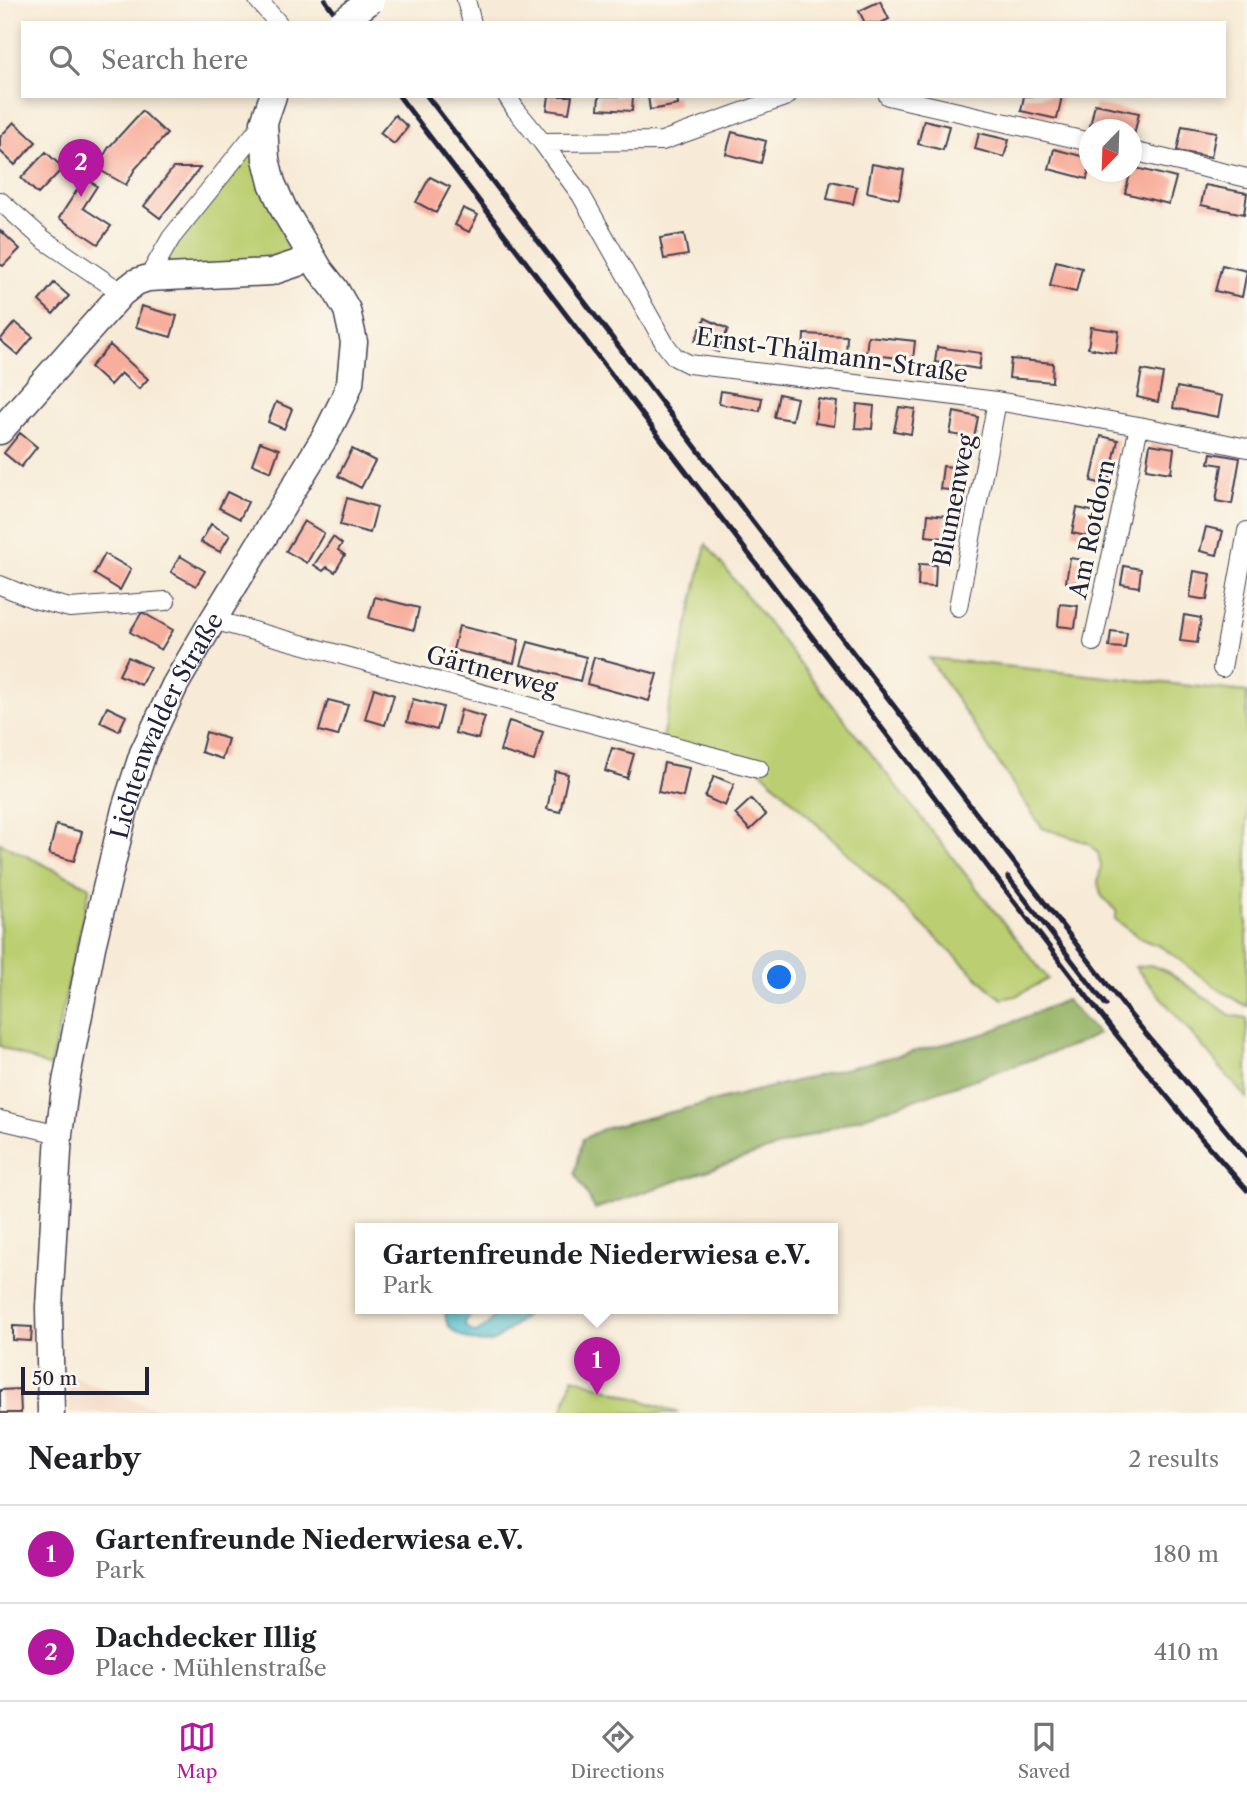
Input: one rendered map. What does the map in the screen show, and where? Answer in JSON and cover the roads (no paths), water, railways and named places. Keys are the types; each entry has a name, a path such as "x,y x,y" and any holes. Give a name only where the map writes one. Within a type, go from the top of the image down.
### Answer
{"main road":[{"path":"344,21 371,0"},
{"name":"Lichtenwalder Straße","path":"51,1413 49,1307 59,1134 66,1082 92,947 125,809 149,741 176,685 325,437 350,383 354,342 347,310 284,210 272,183 266,159 264,122 272,98"},
{"path":"0,431 122,293 136,282 148,278 271,272 298,263 310,253"}],"street":[{"path":"258,0 276,21"},
{"path":"466,0 471,21"},
{"name":"Ernst-Thälmann-Straße","path":"508,98 581,195 665,344 675,357 689,364 997,401 1247,448"},
{"path":"542,142 662,141 781,98"},
{"path":"897,98 1079,139"},
{"path":"148,278 171,238 264,122"},
{"path":"1142,153 1247,178"},
{"path":"0,201 43,239 122,293"},
{"name":"Blumenweg","path":"958,607 997,401"},
{"name":"Am Rotdorn","path":"1093,642 1139,426"},
{"path":"1222,668 1247,531"},
{"path":"0,585 34,599 70,608 166,601"},
{"name":"Gärtnerweg","path":"213,620 759,769"},
{"path":"0,1120 59,1134"}],"water":[{"path":"472,1314 465,1322 466,1327 475,1333 483,1329 495,1314 526,1314 498,1338 482,1343 456,1333 448,1325 445,1315"}],"railway":[{"path":"325,0 341,21"},
{"path":"354,0 370,21"},
{"path":"401,98 1114,1032 1247,1190"},
{"path":"429,98 1129,1013 1247,1156"},
{"path":"1008,877 1106,1005"}],"place":[{"name":"Dachdecker Illig","path":"81,197"},
{"name":"Gartenfreunde Niederwiesa e.V.","path":"597,1395"}]}
